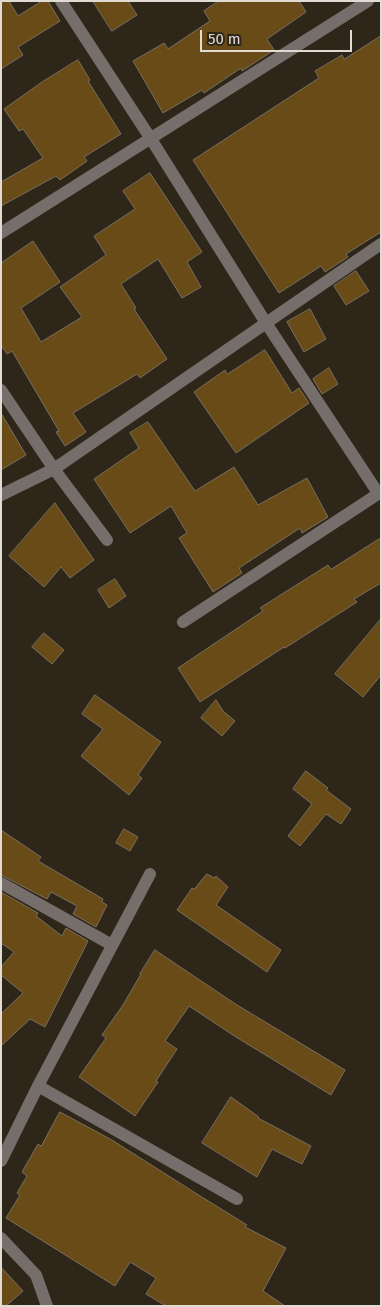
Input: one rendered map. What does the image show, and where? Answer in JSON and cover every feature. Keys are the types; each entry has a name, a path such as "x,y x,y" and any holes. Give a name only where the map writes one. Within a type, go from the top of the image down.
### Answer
{"street":[{"path":"61,1 151,139 266,323 379,492 183,622"},
{"path":"1,233 368,1"},
{"path":"1,495 54,469 381,244"},
{"path":"1,390 54,469 107,540"},
{"path":"1,1161 38,1086 150,874"},
{"path":"1,883 112,945"},
{"path":"38,1086 237,1199"},
{"path":"1,1238 36,1275 47,1306"}],"building":[{"path":"1,1 9,1 18,16 42,1 48,1 60,21 18,47 23,55 1,69"},
{"path":"93,1 128,1 137,15 112,31"},
{"path":"219,1 299,1 306,12 267,39 274,50 242,71 241,68 204,93 202,90 163,113 133,61 164,43 168,49 210,21 204,11"},
{"path":"381,36 381,232 346,254 348,257 325,272 321,266 279,293 193,160 319,78 315,71 342,55 344,59"},
{"path":"78,60 90,80 88,81 121,134 84,157 87,161 60,180 56,176 1,206 1,182 43,158 23,129 19,131 4,109 42,82"},
{"path":"150,173 202,252 187,262 201,287 182,298 158,259 121,284 136,308 134,309 167,359 140,378 137,374 73,413 86,432 65,446 56,432 59,431 12,351 7,354 1,345 1,263 33,241 60,282 21,308 41,342 82,317 60,287 106,255 94,236 135,209 123,191"},
{"path":"356,271 369,291 346,305 334,286"},
{"path":"310,309 326,339 304,352 287,322"},
{"path":"265,350 292,393 299,388 309,403 236,453 194,392 225,370 227,374"},
{"path":"329,368 338,384 322,394 313,379"},
{"path":"1,413 26,455 1,470"},
{"path":"148,422 195,491 234,467 258,505 307,478 328,517 302,533 300,528 239,568 242,573 213,592 179,538 187,533 171,506 130,533 94,479 139,448 130,433"},
{"path":"55,503 94,560 70,578 61,567 44,587 9,556"},
{"path":"381,538 381,583 354,599 357,602 200,702 178,668 263,611 260,608 328,565 331,569"},
{"path":"115,579 126,596 109,608 98,590"},
{"path":"381,619 381,675 363,697 335,674"},
{"path":"44,633 64,650 52,664 32,647"},
{"path":"95,695 161,742 138,775 142,778 129,795 81,756 103,729 82,714"},
{"path":"216,700 223,711 235,721 222,736 201,718"},
{"path":"306,771 328,788 326,790 351,809 341,824 326,814 300,846 288,836 312,804 293,789"},
{"path":"124,829 138,837 130,851 116,843"},
{"path":"1,830 41,857 38,861 103,899 102,902 107,905 96,927 73,914 77,906 51,892 47,899 1,875"},
{"path":"207,874 214,878 216,876 228,887 216,905 281,950 267,972 177,910 192,888 194,889"},
{"path":"1,892 38,913 36,916 62,936 66,928 88,941 45,1027 30,1019 1,1046 1,1014 23,993 1,975 1,967 14,952 1,943"},
{"path":"155,950 237,1005 345,1070 331,1095 189,1006 165,1041 177,1049 135,1116 79,1077 106,1038 102,1035 123,1005"},
{"path":"231,1097 258,1118 311,1146 302,1164 272,1149 257,1177 202,1143"},
{"path":"60,1112 112,1140 247,1225 245,1227 286,1248 263,1291 285,1306 166,1306 146,1294 156,1278 130,1262 115,1286 6,1218 20,1195 17,1193 27,1176 22,1172 38,1144 41,1146"},
{"path":"1,1267 23,1291 6,1306 1,1306"}]}
